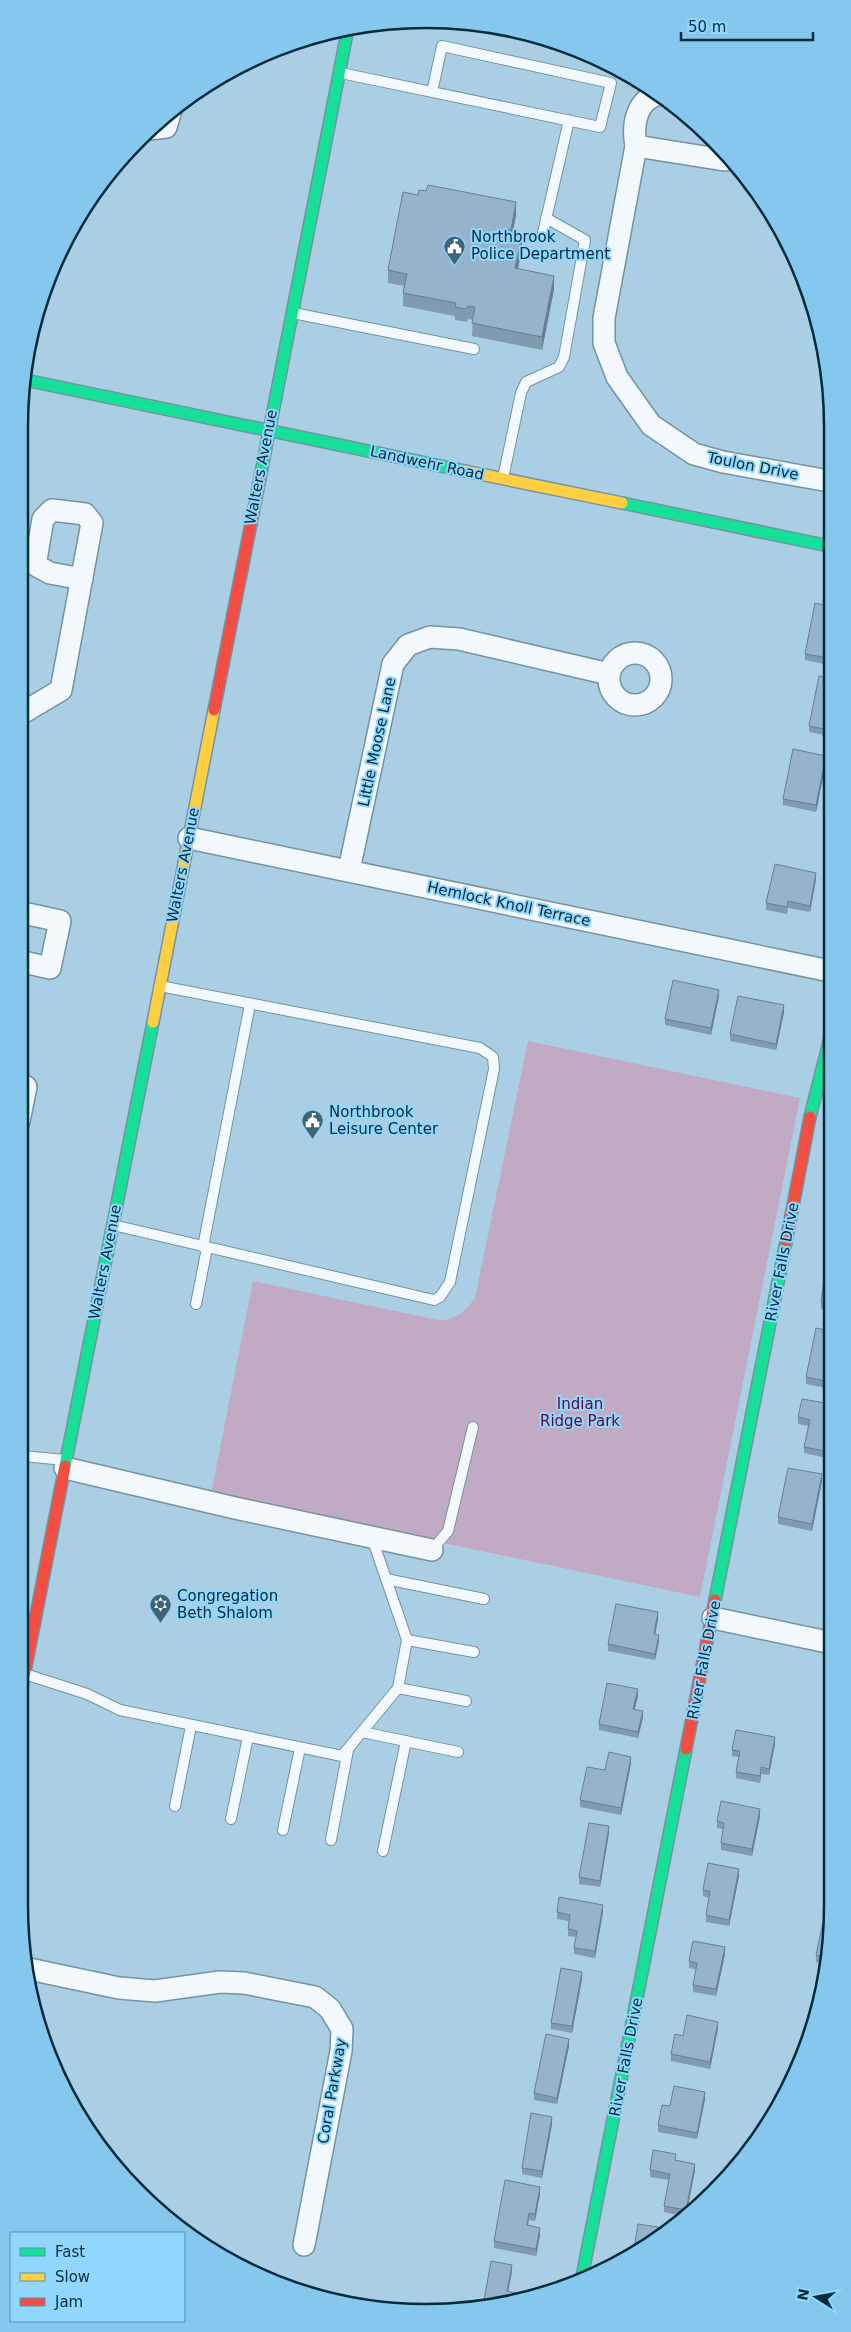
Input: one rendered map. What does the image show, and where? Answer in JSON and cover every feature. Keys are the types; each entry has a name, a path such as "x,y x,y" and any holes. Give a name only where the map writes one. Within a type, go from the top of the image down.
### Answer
{"main road":[{"name":"Walters Avenue","path":"28,1654 347,35"},
{"name":"Landwehr Road","path":"30,381 824,545"},
{"name":"River Falls Drive","path":"583,2272 814,1098 824,1060"}],"street":[{"name":"Toulon Drive","path":"649,96 642,104 636,118 634,133 636,146 604,318 604,343 617,377 651,425 694,454 723,462 824,480"},
{"path":"636,146 721,159"},
{"path":"28,710 61,690 82,579"},
{"name":"Little Moose Lane","path":"349,870 394,664 408,645 430,637 459,639 609,674"},
{"name":"Hemlock Knoll Terrace","path":"188,838 824,970"},
{"path":"28,914 60,921 50,968 28,963"},
{"path":"65,1464 234,1508 432,1550"},
{"path":"713,1618 824,1641"},
{"name":"Coral Parkway","path":"33,1970 119,1988 155,1991 220,1982 244,1982 315,1997 330,2009 342,2029 341,2051 304,2244"}],"lane":[{"path":"339,73 600,127 611,83 442,46 432,92"},
{"path":"542,237 569,120"},
{"path":"502,479 521,393 526,382 558,367 564,357 585,240 546,218"},
{"path":"292,313 474,349"},
{"path":"112,1224 205,1248 434,1300 440,1297 450,1282 494,1069 493,1057 480,1048 160,986"},
{"path":"196,1304 250,1004"},
{"path":"432,1550 448,1531 473,1427"},
{"path":"28,1457 65,1464"},
{"path":"28,1675 87,1694 120,1710 342,1756 398,1688 407,1640 372,1537"},
{"path":"386,1579 484,1599"},
{"path":"407,1640 474,1652"},
{"path":"398,1688 466,1701"},
{"path":"176,1806 191,1726"},
{"path":"362,1732 458,1752"},
{"path":"231,1819 248,1737"},
{"path":"383,1851 406,1741"},
{"path":"282,1830 300,1748"},
{"path":"331,1840 348,1748"}],"green space":[{"name":"Indian Ridge Park","path":"528,1041 800,1098 700,1597 211,1494 253,1281 438,1320 455,1317 475,1298"}],"building":[{"name":"Northbrook Police Department","path":"428,185 516,202 511,230 506,229 505,233 522,236 515,268 554,276 542,337 472,323 475,307 468,306 467,309 455,307 456,303 403,293 407,274 388,270 403,192 418,195 419,190 426,191"},
{"path":"815,603 824,605 824,657 805,654"},
{"path":"819,676 824,677 824,729 809,726"},
{"path":"793,749 824,756 824,766 816,805 783,799"},
{"path":"775,864 816,873 810,906 788,901 787,907 766,903"},
{"path":"673,980 719,990 711,1028 665,1019"},
{"path":"738,996 784,1005 776,1044 730,1034"},
{"path":"824,1281 824,1303 821,1302"},
{"path":"816,1328 824,1330 824,1381 806,1377"},
{"path":"802,1399 824,1403 824,1451 804,1447 810,1420 798,1417"},
{"path":"788,1468 822,1474 812,1524 778,1517"},
{"path":"616,1604 658,1612 654,1634 659,1635 655,1654 608,1644"},
{"path":"607,1683 638,1689 633,1709 643,1711 638,1732 599,1724"},
{"path":"736,1730 775,1737 769,1769 761,1767 760,1776 736,1772 740,1751 732,1750"},
{"path":"609,1752 631,1757 621,1808 580,1800 587,1767 605,1770"},
{"path":"721,1801 760,1809 752,1849 721,1843 724,1823 717,1821"},
{"path":"589,1823 609,1826 600,1881 579,1877"},
{"path":"708,1863 739,1869 729,1920 706,1915 710,1891 703,1890"},
{"path":"559,1897 603,1905 595,1951 574,1948 577,1931 568,1929 570,1915 557,1912"},
{"path":"823,1920 820,1956 816,1955"},
{"path":"693,1941 725,1947 716,1989 693,1985 697,1963 689,1961"},
{"path":"561,1968 582,1972 572,2026 551,2023"},
{"path":"687,2015 718,2022 710,2062 671,2054 675,2034 683,2036"},
{"path":"546,2034 569,2039 557,2098 534,2093"},
{"path":"674,2086 705,2092 697,2133 658,2125 662,2105 670,2106"},
{"path":"531,2113 552,2117 542,2171 522,2168"},
{"path":"653,2150 676,2154 675,2160 695,2164 687,2207 684,2210 664,2206 670,2174 650,2170"},
{"path":"505,2180 540,2187 535,2214 529,2213 527,2225 540,2228 536,2249 494,2241"},
{"path":"638,2224 658,2227 657,2230 635,2244"},
{"path":"491,2261 512,2265 507,2291 519,2293 484,2300"}],"traffic: fast":[{"path":"260,478 347,35"},
{"path":"30,381 465,471"},
{"path":"622,503 824,545"},
{"path":"65,1466 153,1022"},
{"path":"810,1117 824,1062"},
{"path":"715,1600 786,1242"},
{"path":"583,2272 686,1749"}],"traffic: slow":[{"path":"465,471 622,503"},
{"path":"153,1022 214,710"}],"traffic: jam":[{"path":"214,710 260,478"},
{"path":"786,1242 810,1117"},
{"path":"28,1656 65,1466"},
{"path":"686,1749 715,1600"}],"place":[{"name":"Northbrook Police Department","path":"455,265"},
{"name":"Northbrook Leisure Center","path":"313,1140"},
{"name":"Congregation Beth Shalom","path":"161,1624"}]}
